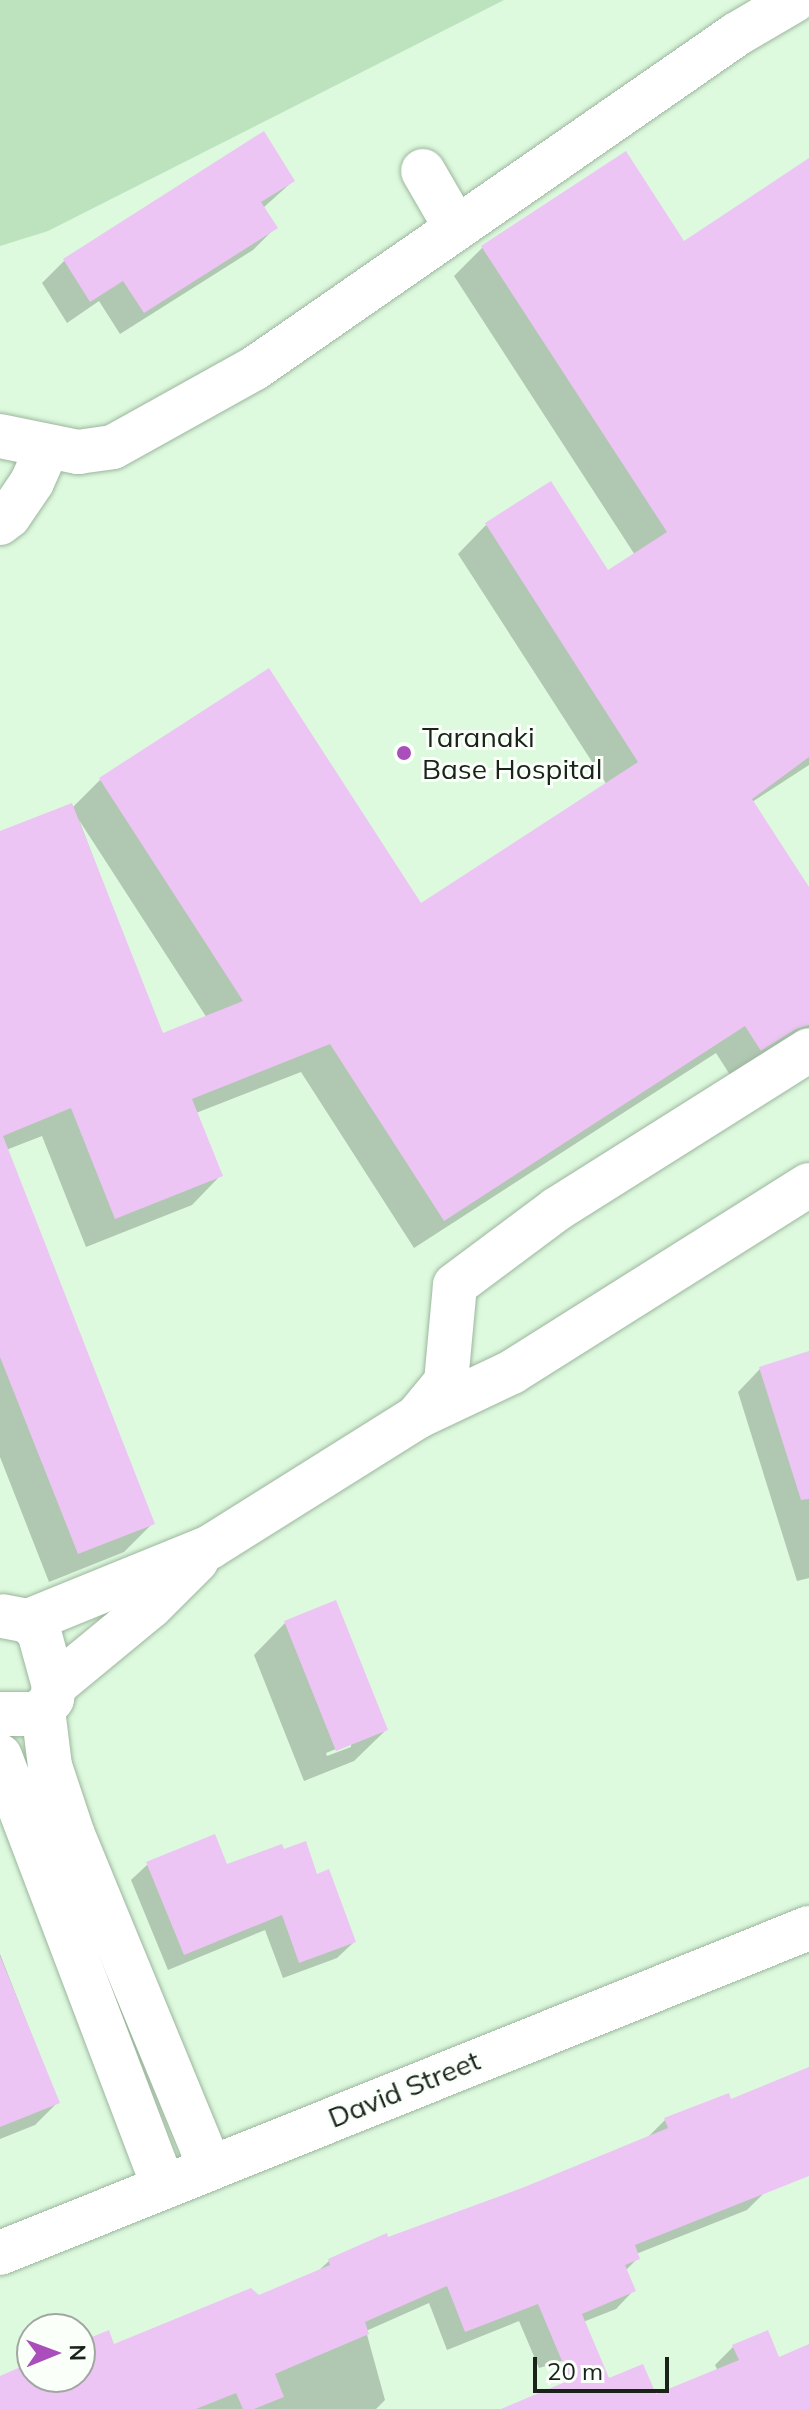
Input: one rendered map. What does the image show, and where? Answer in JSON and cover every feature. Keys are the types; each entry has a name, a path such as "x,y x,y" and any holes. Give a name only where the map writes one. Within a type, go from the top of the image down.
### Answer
{"street":[{"path":"0,436 78,452 113,447 255,368 737,34 795,0"},
{"path":"423,171 456,228"},
{"path":"0,523 32,482 47,448"},
{"path":"417,1417 446,1382 455,1285 557,1209 809,1050"},
{"path":"14,1618 210,1547 417,1417 512,1372 809,1185"},
{"path":"0,1714 33,1714 150,1607 210,1547"},
{"path":"14,1618 39,1632 47,1650 50,1766 73,1835 210,2167"},
{"path":"0,1756 163,2186"},
{"name":"David Street","path":"0,2253 809,1928"}],"green space":[{"path":"0,0 504,0 48,231 0,246"}],"building":[{"path":"264,131 295,181 261,202 278,228 144,313 123,281 90,302 63,259"},
{"path":"626,151 684,241 809,158 809,757 752,799 809,887 809,1025 796,1029 761,1051 745,1026 444,1221 330,1044 192,1099 223,1176 115,1219 71,1108 3,1136 155,1524 78,1554 0,1357 0,831 72,803 163,1033 243,1001 99,778 269,668 421,903 638,762 485,523 551,481 608,570 667,532 481,246"},
{"path":"809,1351 809,1499 801,1500 759,1367"},
{"path":"336,1600 388,1730 336,1751 284,1621"},
{"path":"215,1834 227,1864 282,1844 284,1849 306,1841 317,1874 329,1869 356,1942 299,1963 282,1915 184,1955 146,1862"},
{"path":"0,1956 60,2103 0,2127"},
{"path":"809,2067 809,2176 635,2245 640,2259 625,2265 636,2291 582,2314 609,2378 643,2364 656,2394 739,2360 732,2345 768,2330 779,2357 809,2344 809,2409 501,2409 570,2380 538,2304 465,2332 447,2286 365,2322 369,2334 275,2374 284,2397 254,2409 243,2409 236,2393 196,2409 0,2409 0,2376 16,2369 16,2393 96,2393 96,2335 109,2330 114,2344 251,2288 259,2295 330,2265 328,2259 387,2233 388,2237 522,2188 668,2128 664,2118 729,2093 731,2099"}],"place":[{"name":"Taranaki Base Hospital","path":"404,753"}]}
